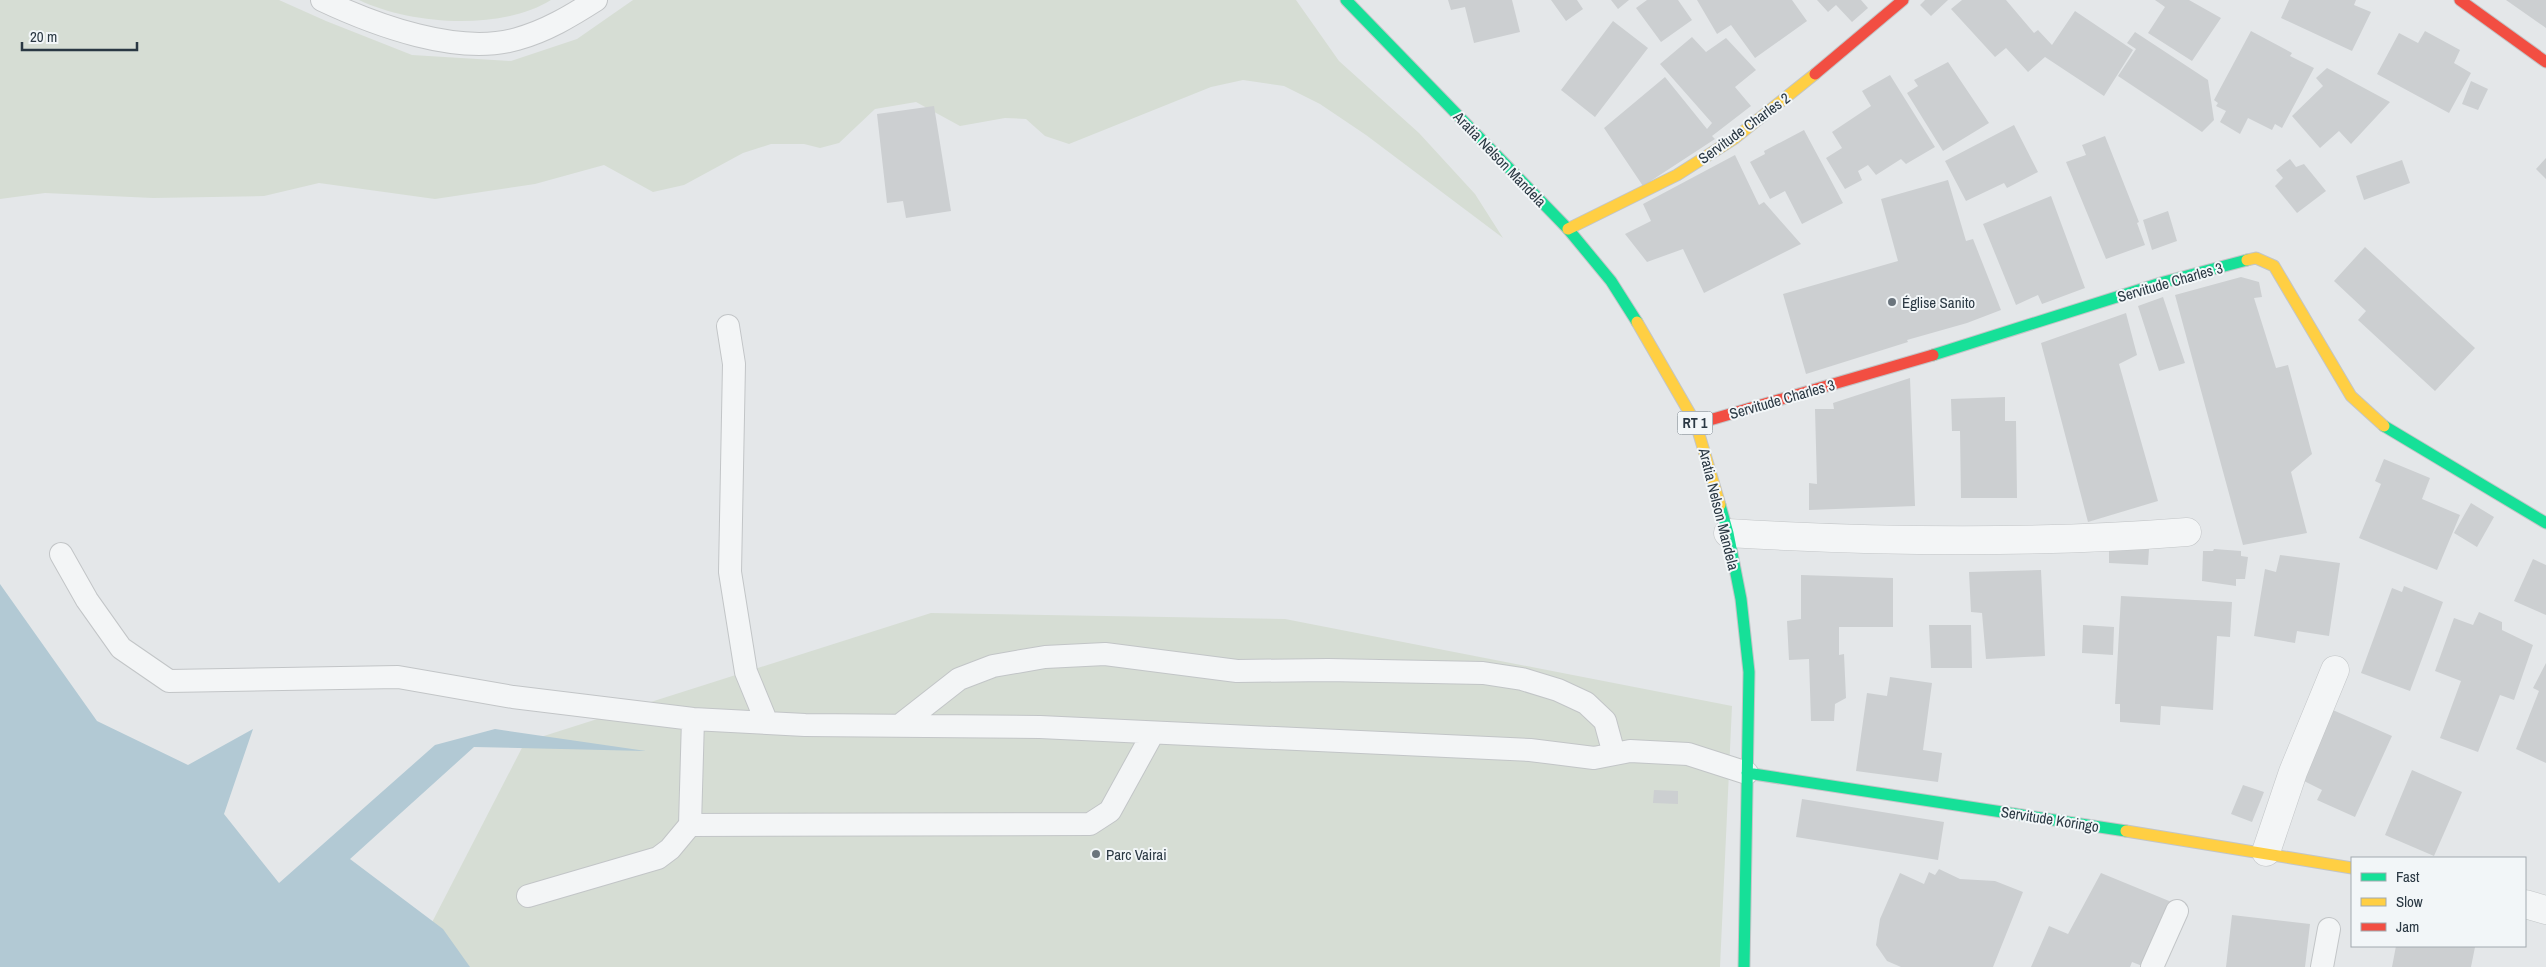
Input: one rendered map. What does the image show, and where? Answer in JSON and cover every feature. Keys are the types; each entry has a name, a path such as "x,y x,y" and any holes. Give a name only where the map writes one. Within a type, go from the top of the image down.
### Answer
{"street":[{"name":"Aratia Nelson Mandela","path":"1346,0 1568,229 1611,281 1660,358 1696,424 1728,533 1741,599 1749,672 1744,967"},
{"name":"Servitude Charles 2","path":"1568,229 1677,175 1735,138 1866,33 1903,0"},
{"path":"2460,0 2546,62"},
{"name":"Servitude Charles 3","path":"1696,424 1966,345 2164,282 2256,258 2274,266 2351,396 2390,431 2546,523"},
{"path":"1728,533 1840,540 1906,540 2110,538 2186,532"},
{"path":"2266,852 2293,772 2334,670"},
{"name":"Servitude Koringo","path":"1747,773 2266,852 2351,868"},
{"path":"2526,904 2546,910"}],"lane":[{"path":"322,0 414,36 477,44 516,40 557,24 596,0"},
{"path":"728,326 734,364 730,572 746,672 767,723"},
{"path":"61,554 87,600 121,648 169,681 398,677 513,697 693,718 767,723 1040,727 1153,732 1530,750 1594,758 1630,751 1688,754 1747,773"},
{"path":"899,726 959,679 993,666 1045,657 1105,654 1237,670 1483,673 1522,679 1558,690 1586,703 1605,721 1614,754"},
{"path":"528,896 658,858 670,849 690,825 693,718"},
{"path":"690,825 1090,824 1110,811 1153,732"},
{"path":"2152,967 2177,911"},
{"path":"2322,967 2329,929"}],"shaded area":[{"path":"0,0 279,0 412,55 511,61 577,39 633,0 1296,0 1339,61 1419,133 1475,194 1503,238 1366,135 1320,104 1284,86 1243,80 1211,87 1069,144 1045,136 1026,119 1005,118 960,126 916,102 875,109 839,143 820,148 804,144 771,144 743,153 684,185 653,192 604,165 535,184 435,199 319,183 264,196 153,198 45,193 0,199"},
{"path":"359,0 551,0 531,10 507,17 456,21 404,15"},
{"name":"Parc Vairai","path":"931,613 1285,619 1732,706 1720,967 409,967 525,742"}],"water":[{"path":"0,584 97,721 188,765 253,729 224,814 279,883 435,745 495,729 646,751 474,747 350,859 443,929 470,967 0,967"}],"building":[{"path":"1448,0 1512,0 1520,32 1474,43 1465,7 1451,10"},
{"path":"1551,0 1577,0 1583,9 1566,21"},
{"path":"1611,0 1629,0 1618,9"},
{"path":"1647,0 1678,0 1692,20 1661,42 1636,8"},
{"path":"1697,0 1792,0 1807,21 1755,58 1731,25 1717,34"},
{"path":"1817,0 1861,0 1868,8 1852,22 1836,5 1828,12"},
{"path":"1925,0 1948,0 1931,16 1920,5"},
{"path":"1962,0 2006,0 2034,33 2038,30 2052,45 2075,11 2133,50 2104,96 2045,57 2028,72 2006,48 1995,57 1951,9"},
{"path":"2155,0 2189,0 2221,18 2192,61 2148,33 2165,7"},
{"path":"2289,0 2356,0 2354,5 2371,12 2352,51 2281,18"},
{"path":"2506,0 2546,0 2546,28"},
{"path":"1613,21 1648,48 1595,117 1561,90"},
{"path":"2251,31 2292,53 2290,56 2314,68 2282,128 2275,124 2272,130 2248,118 2240,134 2220,122 2226,111 2216,106 2218,103 2214,100"},
{"path":"2425,31 2460,50 2454,63 2471,73 2449,113 2377,74 2399,33 2418,43"},
{"path":"2135,32 2208,80 2214,120 2202,132 2118,76 2136,49 2127,43"},
{"path":"1692,37 1706,52 1726,38 1756,70 1735,87 1751,106 1712,136 1715,139 1643,186 1604,128 1665,77 1707,129 1712,123 1660,64"},
{"path":"1948,62 1989,123 1943,151 1907,93 1918,86 1914,80"},
{"path":"2327,68 2390,102 2351,144 2339,131 2320,148 2292,116 2323,86 2316,78"},
{"path":"1890,75 1935,147 1906,164 1901,159 1876,175 1868,165 1858,171 1862,180 1845,189 1826,158 1842,148 1832,132 1871,106 1862,91"},
{"path":"2471,81 2488,89 2478,110 2462,104"},
{"path":"934,106 951,211 906,218 903,201 887,203 877,114"},
{"path":"2014,125 2038,172 2007,188 2004,183 1966,201 1945,161"},
{"path":"1804,130 1843,203 1802,224 1785,191 1770,199 1750,162 1765,154 1764,151"},
{"path":"2105,136 2139,222 2137,223 2145,245 2106,259 2066,162 2086,155 2082,145"},
{"path":"1735,155 1759,205 1764,202 1801,244 1704,293 1683,249 1647,262 1625,234 1651,221 1643,204"},
{"path":"2546,158 2546,179 2536,169"},
{"path":"2290,159 2296,167 2304,164 2326,191 2297,213 2275,186 2283,178 2276,170"},
{"path":"2402,160 2410,183 2364,200 2356,176"},
{"name":"Église Sanito","path":"1948,180 1966,241 1973,239 2001,310 1967,323 1907,340 1908,342 1806,374 1783,294 1898,261 1881,199"},
{"path":"2051,196 2085,288 2042,304 2038,295 2016,305 1983,224"},
{"path":"2168,211 2177,241 2152,250 2143,220"},
{"path":"2365,247 2475,348 2435,391 2358,320 2366,311 2334,281"},
{"path":"2241,277 2259,282 2262,297 2254,298 2276,368 2288,365 2312,454 2291,472 2307,533 2243,545 2175,295"},
{"path":"2163,297 2185,363 2159,371 2138,306"},
{"path":"2126,313 2137,355 2119,364 2158,501 2088,522 2041,343"},
{"path":"1910,378 1915,506 1809,510 1809,483 1817,484 1815,409 1834,409 1833,403"},
{"path":"2005,397 2005,421 2016,421 2017,498 1961,498 1960,431 1952,431 1951,399"},
{"path":"2384,459 2430,478 2422,499 2460,515 2437,570 2359,538 2381,484 2375,481"},
{"path":"2471,503 2494,517 2477,547 2454,533"},
{"path":"2109,549 2149,549 2148,565 2109,563"},
{"path":"2214,549 2241,551 2241,556 2248,557 2245,579 2236,579 2236,586 2202,581 2203,551 2213,551"},
{"path":"2280,555 2340,563 2329,636 2297,631 2295,643 2254,636 2265,569 2276,572"},
{"path":"2533,559 2546,565 2546,615 2514,601"},
{"path":"2041,570 2045,656 1986,659 1982,613 1971,612 1969,572"},
{"path":"1801,575 1893,578 1893,627 1839,627 1839,655 1844,654 1846,698 1835,704 1834,721 1811,721 1809,659 1789,660 1787,621 1801,619"},
{"path":"2404,586 2443,602 2410,691 2361,673 2392,588 2402,592"},
{"path":"2121,596 2232,602 2230,637 2217,636 2213,710 2161,706 2160,725 2120,722 2120,704 2115,704"},
{"path":"2479,612 2502,622 2502,630 2533,645 2514,700 2500,695 2478,752 2440,738 2461,681 2435,671 2454,618 2473,625"},
{"path":"1929,625 1971,625 1972,668 1931,668"},
{"path":"2083,625 2114,627 2113,655 2082,653"},
{"path":"2546,663 2546,763 2516,749 2539,691 2533,688"},
{"path":"1890,677 1932,683 1923,750 1942,753 1938,782 1856,771 1867,693 1887,696"},
{"path":"2326,707 2392,736 2355,817 2317,800 2322,790 2304,781 2310,768 2302,764"},
{"path":"2412,770 2462,792 2434,856 2385,835"},
{"path":"2243,785 2264,792 2252,822 2231,814"},
{"path":"1654,790 1678,791 1678,804 1653,803"},
{"path":"1802,799 1944,822 1938,860 1796,837"},
{"path":"1939,869 1960,879 1995,881 2023,892 1993,967 1901,967 1887,961 1876,945 1880,919 1900,873 1924,884 1929,872 1935,875"},
{"path":"2101,873 2174,903 2145,967 2132,962 2130,967 2031,967 2049,926 2068,934"},
{"path":"2232,915 2310,924 2305,967 2226,967"},
{"path":"2396,947 2475,947 2471,967 2392,967"}],"traffic: fast":[{"path":"1346,0 1568,229 1611,281 1637,322"},
{"path":"1933,355 2164,282 2247,260"},
{"path":"2384,426 2546,523"},
{"path":"1720,505 1728,533 1741,599 1749,672 1744,967"},
{"path":"1747,773 2126,831"}],"traffic: slow":[{"path":"1568,229 1677,175 1735,138 1815,74"},
{"path":"2247,260 2256,258 2274,266 2351,396 2384,426"},
{"path":"1637,322 1696,424 1720,505"},
{"path":"2126,831 2351,868"}],"traffic: jam":[{"path":"1815,74 1903,0"},
{"path":"2460,0 2546,62"},
{"path":"1696,424 1933,355"}],"place":[{"name":"Église Sanito","path":"1892,302"},
{"name":"Parc Vairai","path":"1096,854"}]}
